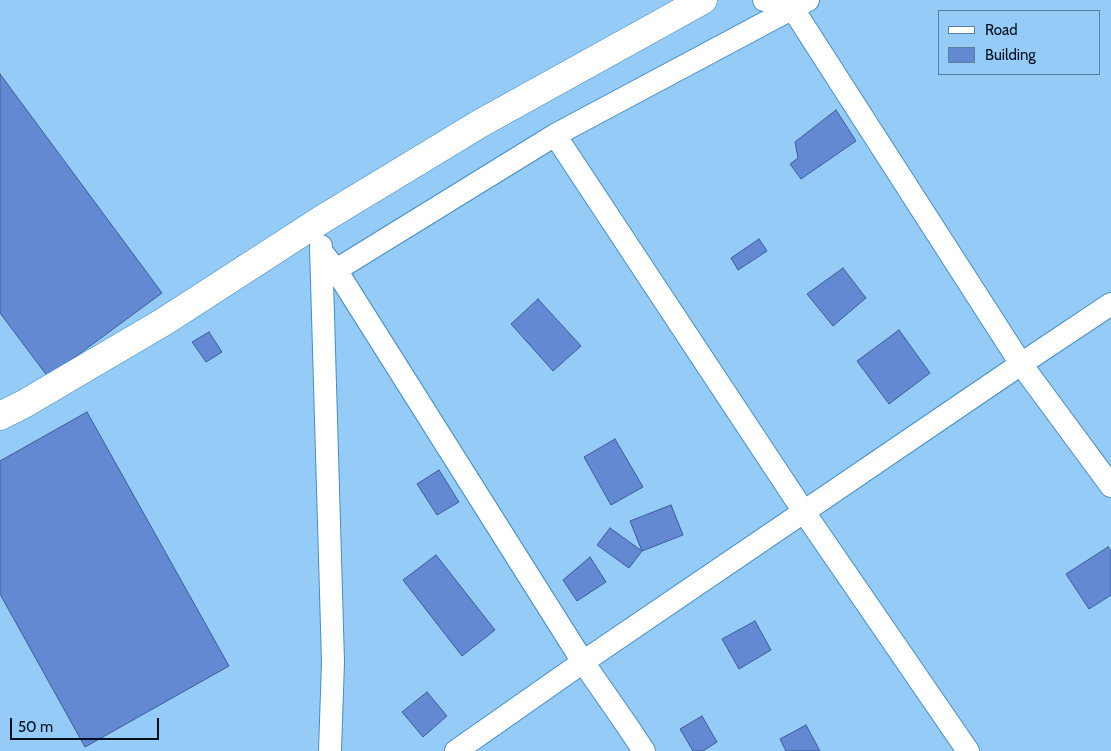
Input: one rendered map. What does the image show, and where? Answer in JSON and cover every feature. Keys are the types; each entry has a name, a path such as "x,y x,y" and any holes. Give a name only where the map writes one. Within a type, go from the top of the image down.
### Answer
{"street":[{"path":"0,416 24,404 165,321 321,220 481,123 703,0"},
{"path":"764,0 801,4"},
{"path":"336,270 555,135 801,4"},
{"path":"801,4 1021,364 1111,486"},
{"path":"555,135 804,512 968,751"},
{"path":"321,220 320,250 333,662 330,751"},
{"path":"320,250 336,270 583,662 644,751"},
{"path":"456,751 583,662 1111,304"}],"building":[{"path":"0,74 162,293 48,377 0,313"},
{"path":"836,110 856,141 801,179 790,164 798,158 795,142"},
{"path":"759,239 767,251 738,270 731,258"},
{"path":"843,268 866,298 833,326 807,294"},
{"path":"538,299 581,346 553,371 511,324"},
{"path":"899,330 930,373 889,404 857,361"},
{"path":"209,332 222,352 206,362 192,342"},
{"path":"87,412 229,666 85,747 0,594 0,461"},
{"path":"615,439 643,487 611,505 584,457"},
{"path":"439,470 459,502 437,515 417,484"},
{"path":"671,505 683,535 642,551 630,521"},
{"path":"610,528 642,551 629,568 597,545"},
{"path":"1108,547 1111,551 1111,595 1089,609 1066,574"},
{"path":"436,555 495,630 462,656 403,580"},
{"path":"590,557 606,582 577,601 563,580"},
{"path":"755,621 771,650 739,669 722,639"},
{"path":"427,692 447,716 423,737 402,712"},
{"path":"702,716 717,742 703,751 693,751 680,729"},
{"path":"806,725 820,751 786,751 780,739"}]}
